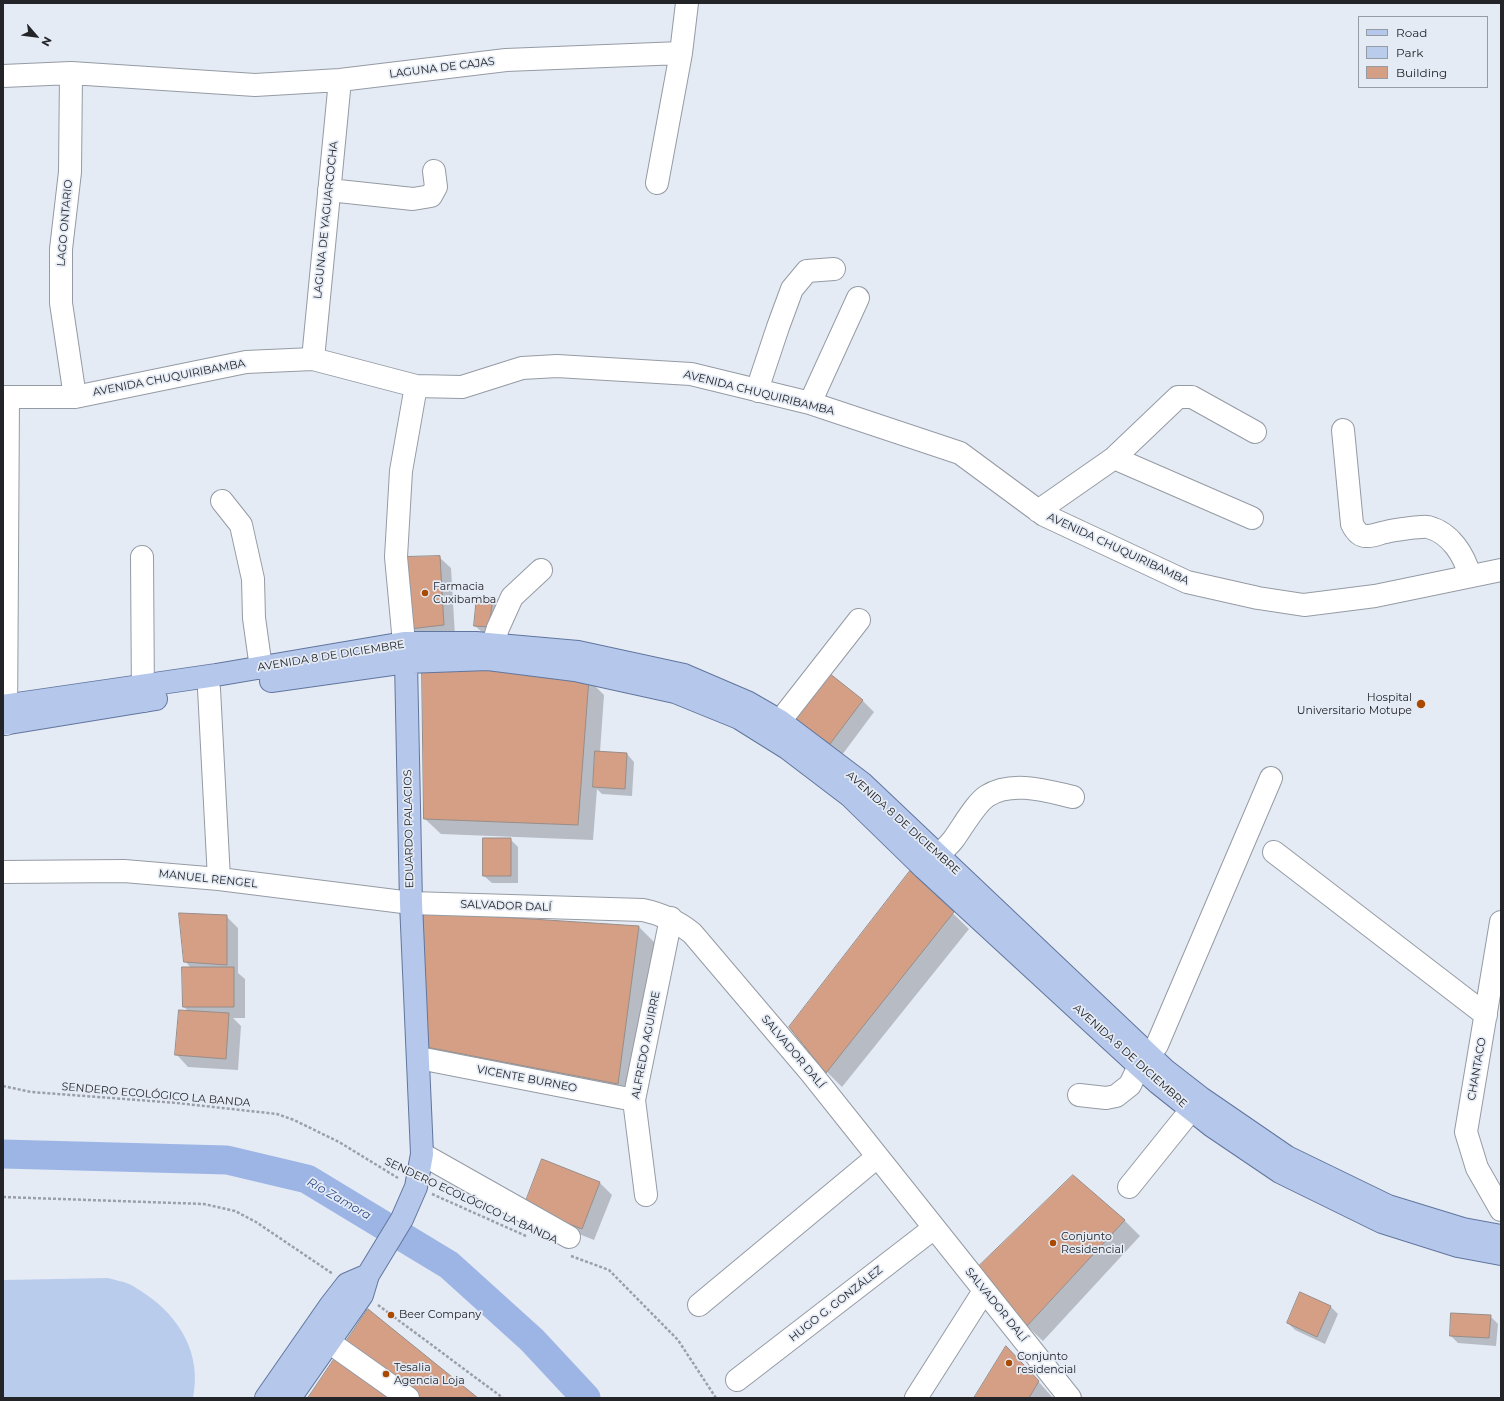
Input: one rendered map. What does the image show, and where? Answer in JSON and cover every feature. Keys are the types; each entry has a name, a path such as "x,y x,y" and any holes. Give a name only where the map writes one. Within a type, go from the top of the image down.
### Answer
{"main road":[{"name":"AVENIDA 8 DE DICIEMBRE","path":"490,652 675,692 739,718 788,748 931,862 1144,1060 1191,1110 1212,1126 1280,1172 1382,1222 1458,1246 1501,1254"},
{"name":"AVENIDA 8 DE DICIEMBRE","path":"4,715 142,693 261,668 405,653 578,652 684,675 747,702 780,721 862,783 931,862"},
{"name":"AVENIDA 8 DE DICIEMBRE","path":"142,693 209,689 405,653"},
{"name":"EDUARDO PALACIOS","path":"363,1279 402,1219 416,1187 422,1154 419,1058 411,903 405,653"},
{"name":"AVENIDA 8 DE DICIEMBRE","path":"1144,1060 1166,1070 1201,1098 1287,1157 1388,1206 1463,1229 1501,1236"},
{"path":"290,1398 329,1342 363,1279"},
{"path":"266,1398 330,1306 363,1279"}],"street":[{"path":"656,183 681,53 687,3"},
{"name":"LAGUNA DE CAJAS","path":"3,76 71,73 255,85 340,80 506,60 681,53"},
{"name":"LAGO ONTARIO","path":"71,73 70,172 61,249 61,303 75,397"},
{"name":"LAGUNA DE YAGUARCOCHA","path":"313,360 340,80"},
{"path":"329,190 413,199 419,198 430,196 436,187 434,171"},
{"path":"758,391 761,378 792,289 807,271 834,269"},
{"path":"810,403 858,298"},
{"name":"AVENIDA CHUQUIRIBAMBA","path":"6,397 75,397 246,362 313,360 416,386 462,387 522,368 557,366 691,374 810,403 960,453 1044,515 1187,582 1266,599 1304,605 1375,596 1501,570"},
{"name":"EDUARDO PALACIOS","path":"405,653 396,557 401,471 416,386"},
{"path":"4,715 6,397"},
{"path":"1038,511 1114,458 1178,397 1192,397 1255,432"},
{"path":"1343,430 1352,524 1356,532 1367,536 1386,531 1427,527 1440,532 1453,542 1466,561 1470,576"},
{"path":"1114,458 1252,518"},
{"path":"222,500 241,525 253,579 254,618 261,668"},
{"path":"142,557 142,693"},
{"path":"490,652 498,628 512,597 541,570"},
{"path":"780,721 859,620"},
{"path":"209,689 219,879"},
{"path":"1079,1095 1106,1098 1116,1096 1130,1086 1144,1060 1157,1045 1271,778"},
{"path":"931,862 953,840 971,813 986,796 1001,791 1020,788 1046,791 1073,797"},
{"path":"1274,852 1486,1015"},
{"name":"MANUEL RENGEL","path":"3,872 124,871 219,879 411,903"},
{"name":"SALVADOR DALÍ","path":"411,903 643,910 656,912 671,918 692,933 811,1073 1070,1398"},
{"name":"ALFREDO AGUIRRE","path":"646,1195 634,1100 671,918"},
{"name":"CHANTACO","path":"1501,922 1466,1132 1477,1168 1501,1210"},
{"name":"VICENTE BURNEO","path":"419,1058 634,1100"},
{"path":"1129,1187 1191,1110"},
{"path":"422,1154 567,1245"},
{"path":"699,1305 878,1157"},
{"name":"HUGO G. GONZÁLEZ","path":"737,1380 934,1228"},
{"path":"916,1398 984,1291"},
{"path":"329,1342 408,1398"}],"path":[{"name":"SENDERO ECOLÓGICO LA BANDA","path":"3,1086 31,1092 177,1103 277,1114 294,1120 339,1142 390,1174 416,1187 530,1238"},
{"path":"3,1197 204,1204 235,1211 363,1279 376,1303 503,1398"},
{"name":"SENDERO ECOLÓGICO LA BANDA","path":"567,1245 609,1270 678,1340 716,1398"}],"green space":[{"path":"108,1278 129,1284 144,1293 168,1313 178,1325 191,1352 194,1366 195,1382 193,1398 3,1398 3,1280"}],"building":[{"path":"440,556 444,625 409,629 404,557"},
{"path":"477,596 493,598 489,627 474,626"},
{"path":"422,667 505,668 589,678 578,825 424,819"},
{"path":"829,673 863,700 830,744 794,719"},
{"path":"595,751 627,753 625,789 593,787"},
{"path":"483,838 511,838 511,876 483,876"},
{"path":"910,871 954,912 826,1073 789,1027"},
{"path":"424,912 639,926 618,1084 426,1047"},
{"path":"179,913 227,915 227,965 184,962"},
{"path":"182,967 234,967 234,1007 183,1007"},
{"path":"179,1010 229,1013 226,1059 175,1055"},
{"path":"542,1159 600,1182 582,1229 524,1206"},
{"name":"Conjunto Residencial","path":"1073,1175 1125,1220 1027,1326 978,1267"},
{"path":"1300,1292 1331,1306 1317,1337 1287,1323"},
{"name":"Tesalia Agencia Loja","path":"368,1309 478,1398 308,1398"},
{"path":"1451,1313 1491,1315 1489,1338 1450,1336"},
{"name":"Conjunto residencial","path":"1006,1346 1039,1381 1029,1398 974,1398"}],"waterway":[{"name":"Río Zamora","path":"3,1154 227,1160 307,1179 449,1265 532,1340 586,1398"}],"place":[{"name":"Farmacia Cuxibamba","path":"425,593"},
{"name":"Hospital Universitario Motupe","path":"1421,704"},
{"name":"Conjunto Residencial","path":"1053,1243"},
{"name":"Beer Company","path":"391,1315"},
{"name":"Conjunto residencial","path":"1009,1363"},
{"name":"Tesalia Agencia Loja","path":"386,1374"}]}
